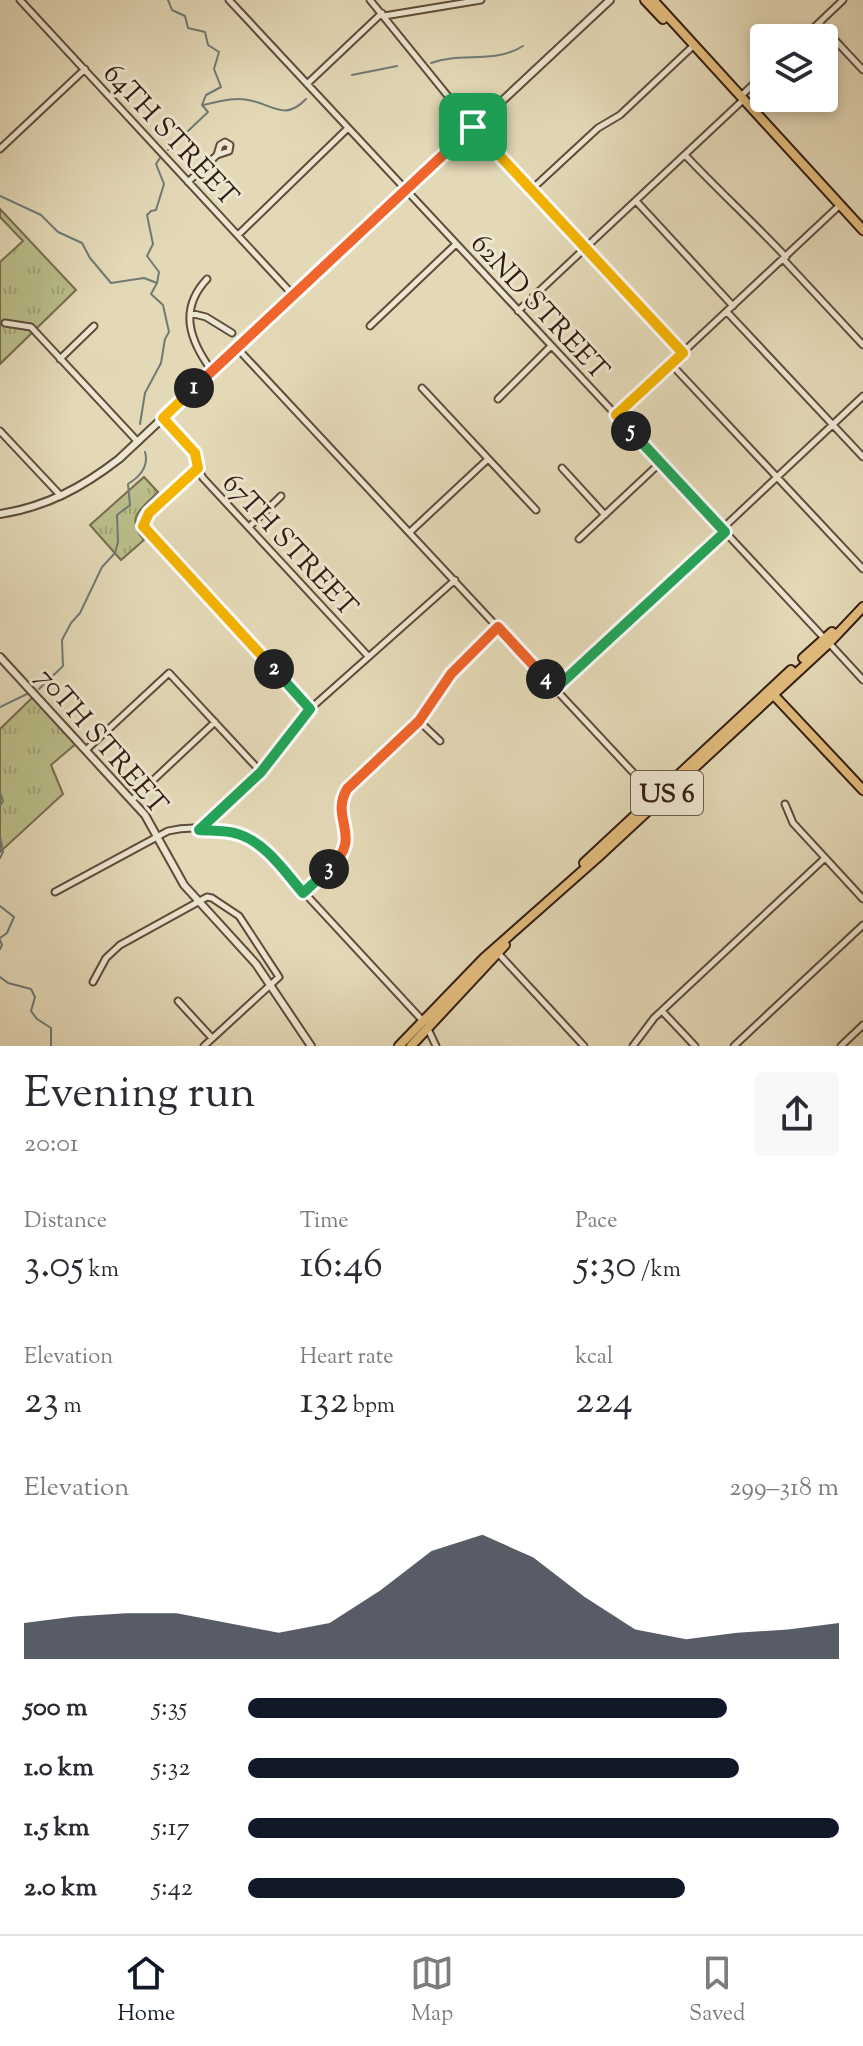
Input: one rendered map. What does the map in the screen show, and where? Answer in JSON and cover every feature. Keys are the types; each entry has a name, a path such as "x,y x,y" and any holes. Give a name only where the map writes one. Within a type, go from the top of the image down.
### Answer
{"main road":[{"path":"645,0 693,46"},
{"path":"653,0 863,230"},
{"name":"US 6","path":"411,1046 426,1025 526,920 863,606"},
{"path":"771,692 863,790"},
{"name":"US 6","path":"399,1046 426,1025"}],"street":[{"name":"64TH STREET","path":"20,0 293,295"},
{"name":"62ND STREET","path":"229,0 863,680"},
{"path":"370,0 473,127 683,353"},
{"path":"307,84 383,15 481,0"},
{"path":"0,514 61,496 108,468 610,0"},
{"path":"843,0 819,23 863,70"},
{"path":"531,190 598,128 620,115 693,46"},
{"path":"0,149 85,69"},
{"path":"518,311 750,90"},
{"path":"238,235 348,128"},
{"path":"188,182 217,155"},
{"path":"685,155 713,185 741,208 863,345"},
{"path":"636,201 733,306"},
{"path":"616,415 840,205"},
{"path":"370,326 456,244"},
{"path":"207,279 200,287 190,313 191,335 212,371"},
{"path":"727,312 863,457"},
{"path":"190,313 212,320 232,333"},
{"path":"5,323 31,327 138,442"},
{"path":"60,359 94,326"},
{"path":"498,399 551,346"},
{"path":"237,348 657,798"},
{"path":"671,364 863,569"},
{"path":"422,388 536,510"},
{"path":"555,689 863,396"},
{"name":"67TH STREET","path":"163,418 195,453 203,478 368,656"},
{"path":"0,431 61,496"},
{"path":"410,532 488,459"},
{"path":"579,539 660,463"},
{"path":"198,468 149,513 143,523 146,532 310,709"},
{"path":"562,468 605,515"},
{"path":"249,527 281,496"},
{"path":"199,830 261,772 310,709 455,580"},
{"path":"303,893 345,851 347,837 342,803 347,789 419,721 451,674 498,627"},
{"name":"70TH STREET","path":"0,657 132,800 157,836 184,885 237,940 311,1046"},
{"path":"86,750 169,673 261,772"},
{"path":"419,721 440,741"},
{"path":"132,800 215,722"},
{"path":"785,804 793,823 863,899"},
{"path":"55,892 157,836 176,829 233,833 250,839 262,847 426,1025 436,1046"},
{"path":"633,1046 662,1011 825,858"},
{"path":"93,982 106,958 120,945 199,901 212,898 239,916 279,977 204,1046"},
{"path":"734,1046 863,925"},
{"path":"496,951 584,1046"},
{"path":"178,1001 212,1038"},
{"path":"662,1011 695,1046"},
{"path":"841,1046 863,1025"}],"green space":[{"path":"0,209 76,290 0,364 0,262 23,241 0,217"},
{"path":"144,477 158,492 141,509 136,519 138,532 144,540 121,560 90,525"},
{"path":"35,695 78,742 51,765 63,794 0,852 0,729"}],"waterway":[{"path":"168,0 172,10 185,16 188,28 205,32 208,45 219,52 214,69 221,87 206,95 202,105 208,112 168,150"},
{"path":"431,63 501,55 523,46"},
{"path":"352,75 397,66"},
{"path":"203,105 242,99 285,110 298,106 306,99"},
{"path":"140,424 145,393 161,363 169,332 163,305 151,294 159,272 147,256 153,244 147,215 156,210 164,184 156,164 160,158"},
{"path":"0,196 41,215 58,232 82,243 111,283 144,278 157,283"},
{"path":"39,689 63,666 62,640 80,613 102,567 115,553 118,542 117,515 130,505 128,484 143,470 145,452"},
{"path":"0,707 27,694"},
{"path":"0,792 3,801 0,806"},
{"path":"0,836 3,852 0,858"},
{"path":"0,906 14,917 7,933 0,938"},
{"path":"0,940 0,949"},
{"path":"0,977 8,983 31,989 35,997 31,1011 51,1028 51,1046"}],"route":[{"path":"473,127 683,353 616,415 725,532 555,689 498,627 451,674 419,721 347,789 342,803 347,837 345,851 303,893 262,847 250,839 239,834 199,830 261,772 310,709 144,529 145,517 198,468 195,453 163,418 473,127"}]}
